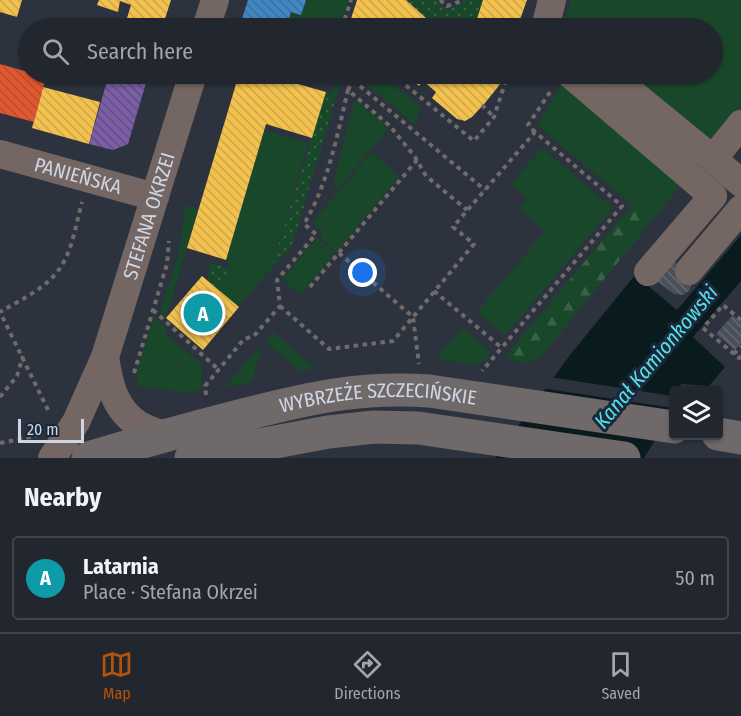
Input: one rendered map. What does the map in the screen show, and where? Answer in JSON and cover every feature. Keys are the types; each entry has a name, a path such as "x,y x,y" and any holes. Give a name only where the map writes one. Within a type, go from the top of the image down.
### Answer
{"main road":[{"name":"WYBRZEŻE SZCZECIŃSKIE","path":"88,458 292,402 341,393 395,389 424,378 669,427"},
{"name":"WYBRZEŻE SZCZECIŃSKIE","path":"191,458 328,432 374,427 418,428 624,458"},
{"path":"723,435 741,438"}],"street":[{"path":"210,18 215,0"},
{"name":"STEFANA OKRZEI","path":"52,458 76,422 105,357 190,84"},
{"path":"565,84 713,196 648,272"},
{"path":"621,84 741,183"},
{"path":"713,159 741,124"},
{"name":"PANIEŃSKA","path":"0,154 155,197"},
{"path":"689,270 741,209"},
{"name":"STEFANA OKRZEI","path":"105,357 108,381 121,409 137,424 164,436"}],"path":[{"path":"345,18 351,0"},
{"path":"440,0 447,6 464,0"},
{"path":"404,84 474,141 494,117 505,84"},
{"path":"479,375 622,206 528,126 559,84"},
{"path":"360,86 485,190"},
{"path":"467,210 426,176 417,160 390,126 349,88 334,149 315,206 304,224 316,234 277,280 280,306 329,349 393,340 474,244 453,227 535,132"},
{"path":"482,105 494,117"},
{"path":"310,287 417,160"},
{"path":"48,410 0,312 53,278 69,249 83,197"},
{"path":"133,383 166,264 170,234"},
{"path":"339,253 413,317 424,378"},
{"path":"434,291 502,348"},
{"path":"741,320 723,305 703,328 739,358 741,356"},
{"path":"206,394 205,386 244,339 254,336 280,306"},
{"path":"153,309 219,370"},
{"path":"734,354 741,346"},
{"path":"0,397 17,376 23,357"}],"green space":[{"path":"306,0 349,0 343,18 289,18 291,12 301,15"},
{"path":"406,0 437,0 440,5 448,9 468,0 484,0 478,18 426,18"},
{"path":"571,0 741,0 741,105 708,144 636,84 723,84 723,18 564,18"},
{"path":"334,84 341,84 337,95 332,94"},
{"path":"366,84 393,84 421,107 415,125"},
{"path":"562,84 681,185 658,213 632,205 537,125"},
{"path":"326,92 337,95 292,246 271,269"},
{"path":"355,100 389,128 338,189 333,184"},
{"path":"264,130 308,143 271,269 238,306 217,289 231,269 226,260"},
{"path":"542,148 613,208 505,335 477,312 545,231 518,208 527,198 511,184"},
{"path":"372,152 399,177 336,252 320,237 323,232 312,223"},
{"path":"186,205 198,209 166,318 160,311 177,261"},
{"path":"632,205 658,213 539,359 521,363 506,356"},
{"path":"317,238 335,253 301,295 282,279"},
{"path":"210,263 231,269 217,289 208,281"},
{"path":"154,316 168,330 165,334 202,365 201,390 186,392 137,386 137,370"},
{"path":"463,328 491,352 480,365 436,359"},
{"path":"273,332 315,368 299,371 265,341"},
{"path":"262,345 252,382 225,387"}],"water":[{"name":"Kanał Kamionkowski","path":"741,235 741,281 693,337 725,367 709,386 681,384 681,386 669,386 669,417 644,458 495,458 570,355 635,275 677,310"}],"pier":[{"path":"549,377 669,395 669,407 541,388"}],"building: Homes":[{"path":"0,0 22,0 17,17 0,12"},
{"path":"99,0 171,0 165,18 127,18 131,5 120,1 118,12 97,5"},
{"path":"357,0 406,0 426,18 351,18"},
{"path":"483,0 527,0 521,18 477,18"},
{"path":"236,84 298,84 326,92 312,138 266,124 226,260 187,248"},
{"path":"427,84 500,84 472,117 465,121 457,119 432,98 436,92"},
{"path":"43,87 100,102 89,144 32,128"},
{"path":"202,276 239,307 203,350 166,318"}],"building: Shops":[{"path":"0,64 18,69 18,84 44,84 34,122 0,113"}],"building: Offices":[{"path":"106,84 146,84 128,144 113,150 89,144"}],"building: Schools":[{"path":"248,0 306,0 301,15 291,12 289,18 242,18"}],"building: Other":[{"path":"670,258 688,273 692,281 690,290 683,295 674,294 653,278"},
{"path":"733,315 741,322 741,343 735,350 716,334"}],"place":[{"name":"Latarnia","path":"203,313"}]}
